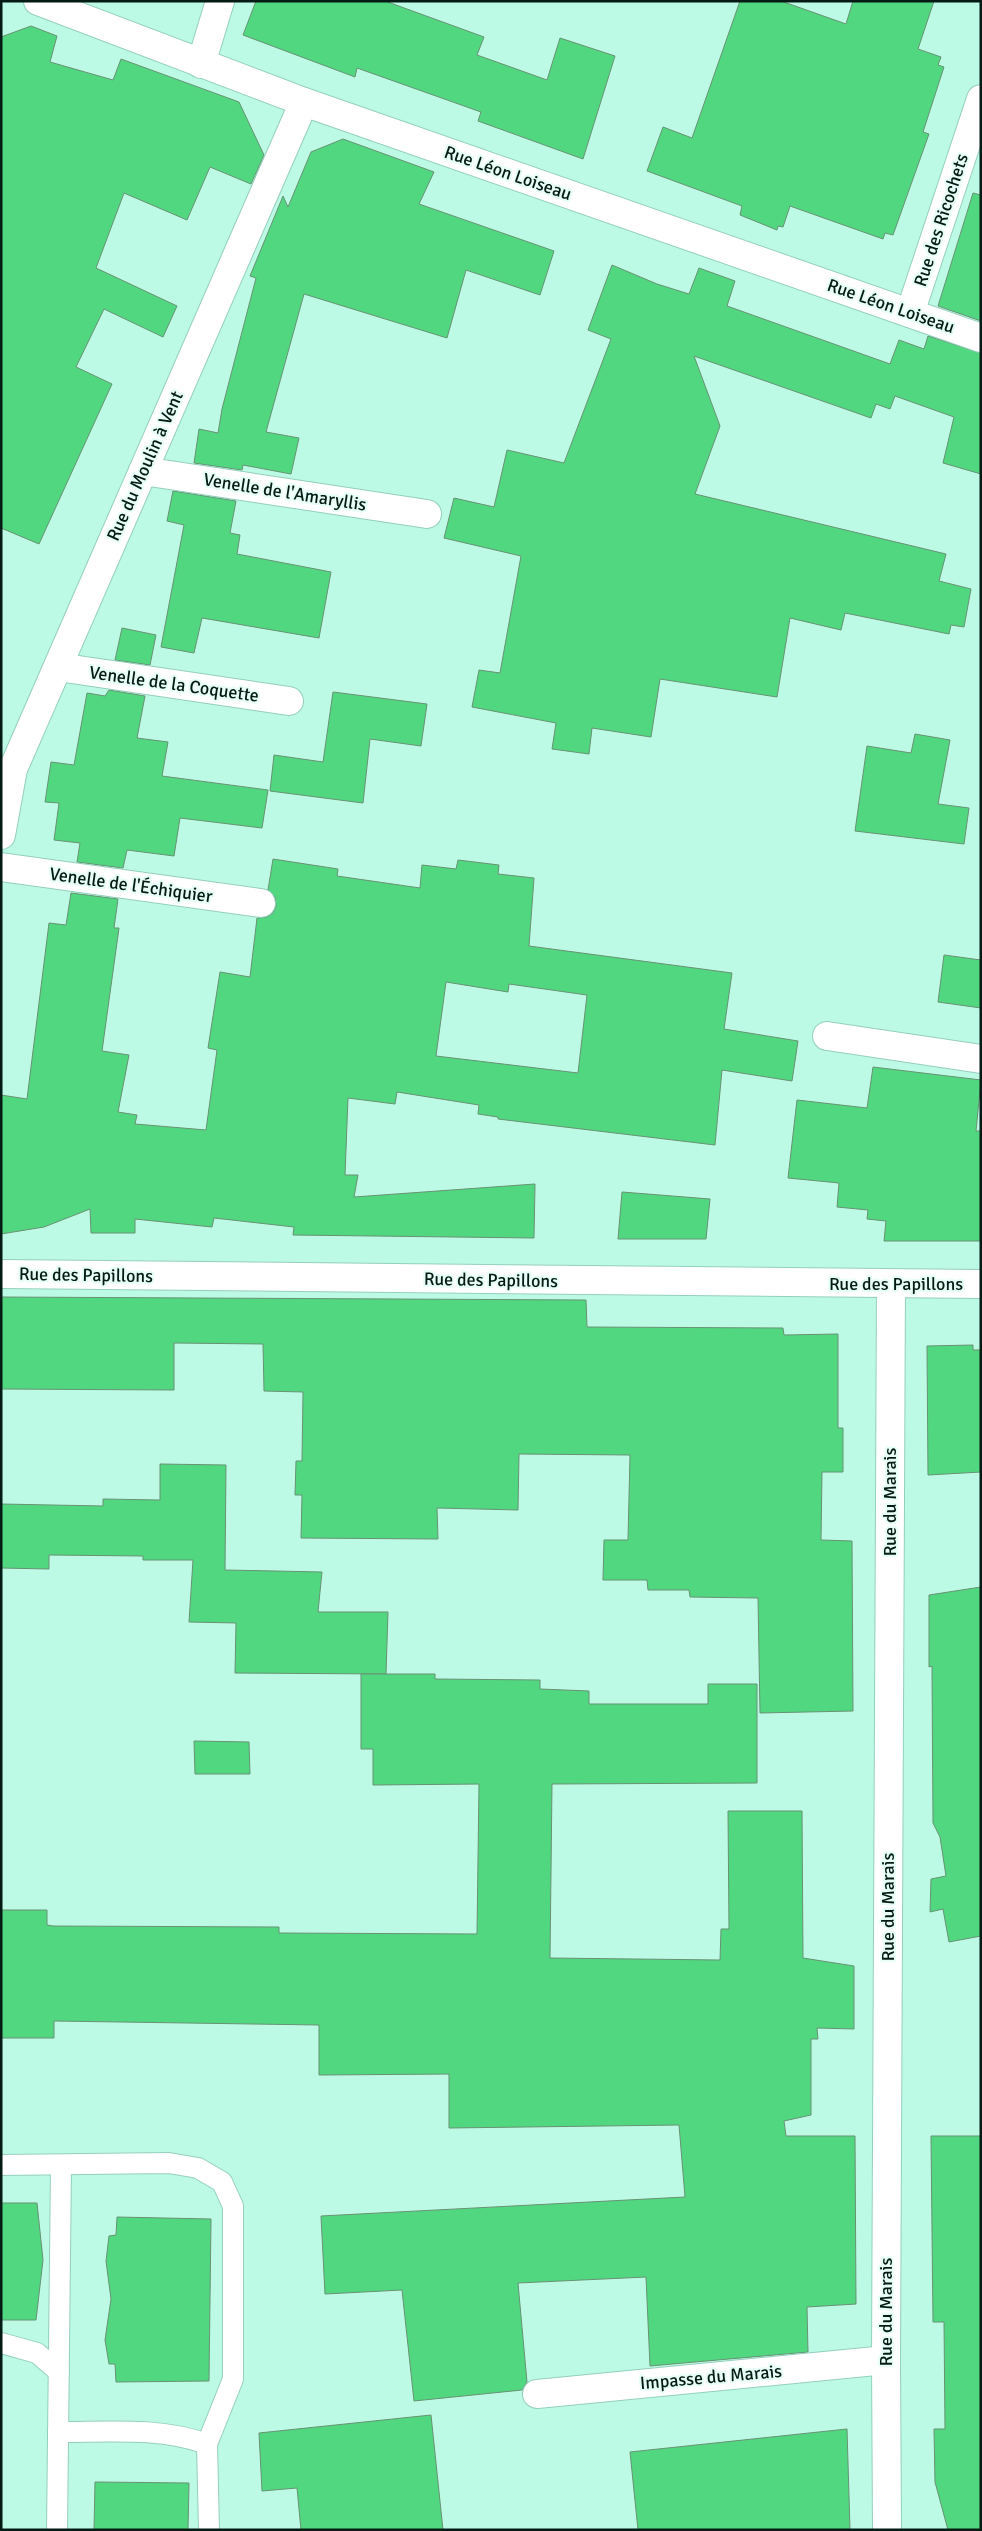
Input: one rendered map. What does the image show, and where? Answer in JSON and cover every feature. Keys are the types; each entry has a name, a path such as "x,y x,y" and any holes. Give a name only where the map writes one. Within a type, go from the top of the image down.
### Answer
{"street":[{"name":"Rue Léon Loiseau","path":"38,1 304,102 981,338"},
{"path":"201,64 220,1"},
{"name":"Rue des Ricochets","path":"910,313 981,99"},
{"name":"Rue du Moulin à Vent","path":"1,835 13,769 304,102"},
{"name":"Venelle de l'Amaryllis","path":"143,471 427,514"},
{"name":"Venelle de la Coquette","path":"58,667 289,701"},
{"name":"Venelle de l'Échiquier","path":"1,868 261,903"},
{"path":"827,1036 981,1059"},
{"name":"Rue des Papillons","path":"1,1274 981,1284"},
{"name":"Rue du Marais","path":"887,2530 886,2360 891,1284"},
{"name":"Impasse du Marais","path":"537,2394 886,2360"}],"lane":[{"path":"1,2165 61,2166 169,2163 198,2168 222,2182 233,2206 233,2378 207,2444 209,2530"},
{"path":"57,2530 61,2166"},
{"path":"1,2343 37,2353 59,2372"},
{"path":"58,2432 183,2435 207,2444"}],"building":[{"path":"256,1 385,1 484,37 477,55 547,80 560,38 615,56 583,159 478,121 481,112 357,68 355,77 243,35"},
{"path":"740,1 781,1 846,24 853,1 934,1 918,49 941,57 938,65 944,67 923,132 929,134 893,235 885,233 883,239 790,206 783,227 778,226 777,230 740,215 742,206 647,171 663,127 692,138"},
{"path":"31,26 57,36 50,62 113,80 121,59 239,102 264,155 251,184 210,167 187,220 124,193 96,268 177,306 163,337 104,309 76,367 112,384 39,544 1,528 1,37"},
{"path":"343,139 434,172 419,204 554,251 540,295 466,270 447,338 304,294 266,432 299,438 291,474 243,465 242,470 194,463 199,429 218,433 222,409 256,278 250,276 283,196 288,207 311,152"},
{"path":"973,193 981,195 981,321 938,306"},
{"path":"612,265 657,284 689,294 699,268 735,281 727,306 890,364 899,340 924,349 928,336 981,353 981,474 943,463 954,417 895,396 890,409 876,404 871,418 694,356 720,426 695,494 946,554 939,581 971,589 964,627 951,625 949,634 845,613 841,630 790,618 777,697 660,679 651,737 592,728 589,754 552,749 556,723 472,707 479,670 500,673 521,556 444,538 454,498 494,507 507,450 564,463 611,339 588,330"},
{"path":"173,491 236,501 230,533 240,535 237,554 331,572 319,638 202,618 194,653 161,647 184,525 167,521"},
{"path":"122,628 156,635 150,665 115,660"},
{"path":"109,690 145,696 137,738 168,742 162,776 268,790 262,828 180,818 174,856 127,850 123,868 77,862 80,843 54,840 59,803 45,802 51,762 74,765 87,693 105,696"},
{"path":"333,692 427,704 421,746 370,739 363,803 270,791 274,755 323,762"},
{"path":"915,734 950,740 938,804 969,808 964,844 855,831 867,746 911,753"},
{"path":"273,859 338,869 337,876 420,888 422,865 456,869 458,860 499,865 498,874 534,878 529,946 732,973 724,1029 798,1041 792,1081 722,1070 715,1145 498,1119 498,1117 478,1114 479,1105 397,1092 395,1104 348,1098 345,1175 358,1175 354,1197 535,1184 534,1238 293,1235 294,1227 214,1218 212,1227 135,1219 135,1233 91,1233 90,1209 44,1227 1,1234 1,1095 27,1099 49,923 66,925 71,893 118,899 114,928 119,928 102,1051 129,1055 118,1112 137,1115 135,1124 206,1130 217,1050 208,1048 220,972 250,977 257,918 267,917 273,913 276,906 275,897 268,890","holes":["446,982 508,992 509,984 587,995 578,1073 436,1056"]},
{"path":"944,955 981,960 981,1008 938,1002"},
{"path":"873,1067 981,1080 976,1131 981,1131 981,1241 884,1241 886,1221 867,1219 868,1210 837,1207 839,1183 788,1178 797,1100 867,1108"},
{"path":"622,1192 710,1199 706,1239 618,1239"},
{"path":"1,1297 586,1300 587,1327 783,1328 784,1335 838,1334 838,1428 843,1428 843,1472 822,1472 821,1540 852,1541 853,1711 760,1713 758,1598 690,1597 689,1590 648,1590 647,1580 603,1580 604,1540 628,1540 630,1455 519,1454 518,1510 437,1508 438,1539 301,1538 302,1495 295,1495 296,1461 302,1461 303,1392 264,1391 263,1344 174,1343 174,1390 1,1389"},
{"path":"973,1345 973,1350 981,1350 981,1472 928,1475 927,1346"},
{"path":"160,1464 226,1465 225,1570 322,1572 318,1612 388,1612 386,1674 235,1673 236,1623 189,1622 193,1560 143,1560 143,1556 49,1555 49,1569 1,1568 1,1504 103,1506 103,1499 160,1500"},
{"path":"981,1587 981,1936 949,1942 943,1909 930,1912 931,1879 946,1876 940,1837 933,1823 932,1666 929,1667 929,1595"},
{"path":"361,1674 435,1674 435,1679 540,1680 540,1689 589,1691 589,1704 708,1704 708,1684 757,1684 757,1783 552,1784 550,1958 720,1960 721,1929 729,1929 728,1811 802,1811 803,1958 854,1966 854,2029 817,2028 818,2039 811,2039 811,2115 784,2121 786,2136 855,2136 856,2304 807,2307 808,2352 650,2366 646,2277 518,2283 527,2382 522,2390 414,2401 402,2290 325,2294 321,2216 685,2197 679,2125 449,2128 449,2074 319,2075 319,2025 54,2021 54,2038 1,2038 1,1910 47,1910 47,1925 53,1926 279,1927 279,1933 477,1934 479,1784 373,1785 373,1749 361,1749"},
{"path":"194,1741 249,1742 250,1774 195,1774"},
{"path":"931,2136 981,2136 981,2530 948,2530 935,2482 934,2429 945,2429 944,2322 933,2322"},
{"path":"1,2203 37,2203 43,2260 36,2320 1,2320"},
{"path":"117,2217 211,2219 209,2381 116,2382 115,2364 109,2364 105,2340 111,2299 106,2261 109,2236 116,2235"},
{"path":"431,2415 443,2530 301,2530 297,2488 262,2491 259,2433"},
{"path":"847,2429 850,2530 638,2530 630,2452"},
{"path":"95,2482 189,2483 188,2530 94,2530"}]}
